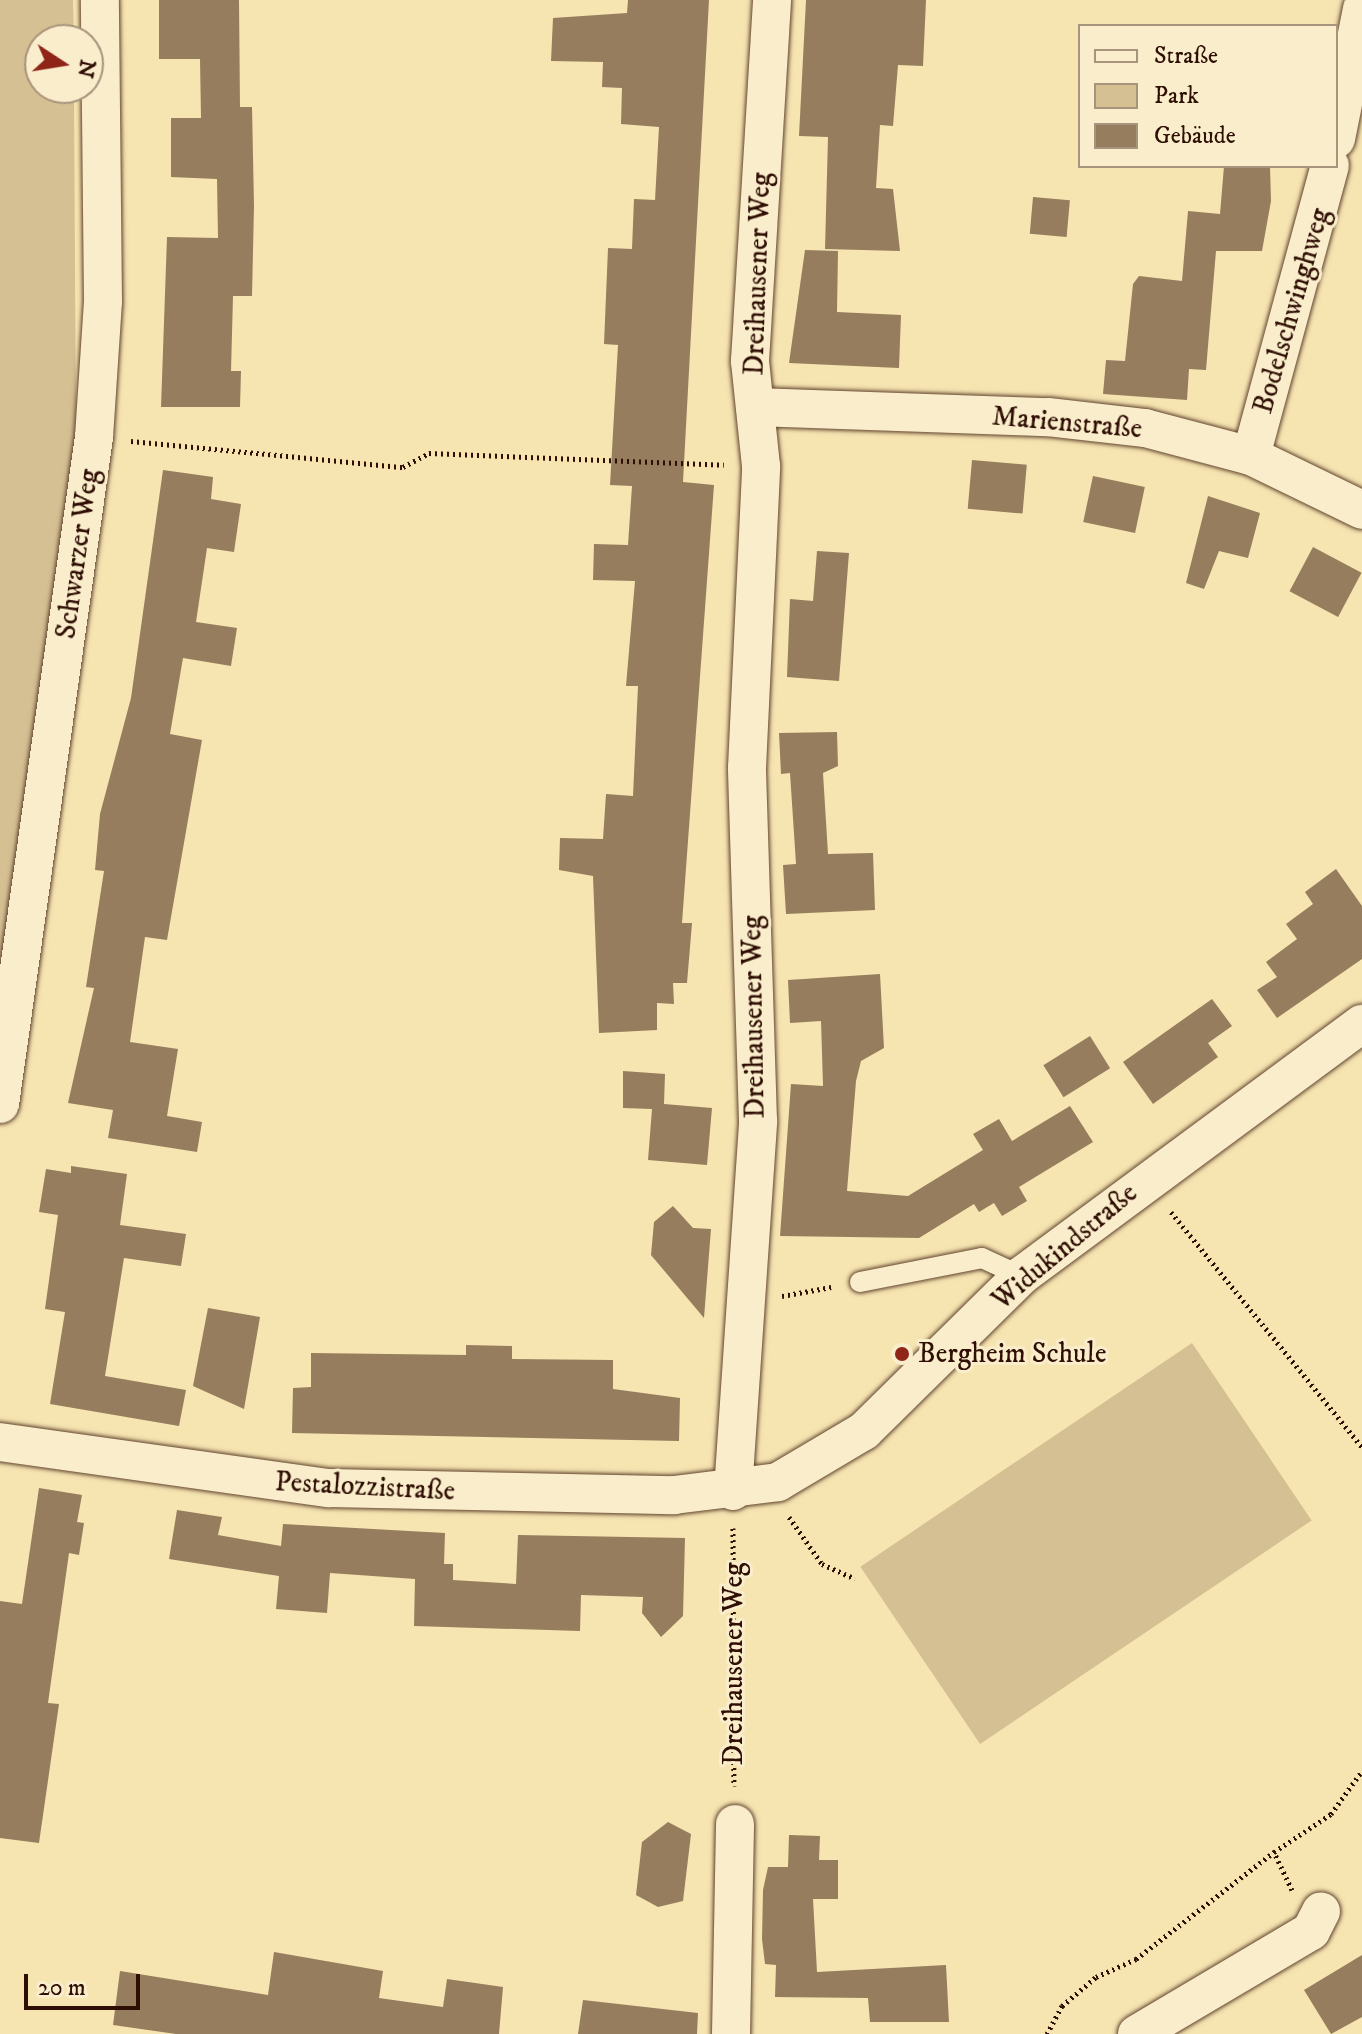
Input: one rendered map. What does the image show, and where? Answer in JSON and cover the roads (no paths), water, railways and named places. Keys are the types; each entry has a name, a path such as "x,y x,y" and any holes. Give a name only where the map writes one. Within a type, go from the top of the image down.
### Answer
{"street":[{"name":"Schwarzer Weg","path":"0,1104 94,437 103,302 100,0"},
{"name":"Dreihausener Weg","path":"733,1491 758,1121 747,768 761,466 750,361 772,0"},
{"path":"1338,129 1362,9"},
{"name":"Bodelschwinghweg","path":"1251,456 1329,168"},
{"name":"Marienstraße","path":"755,407 1048,417 1145,428 1251,456 1362,510"},
{"name":"Widukindstraße","path":"733,1491 778,1482 864,1431 1021,1276 1146,1180 1362,1024"},
{"name":"Pestalozzistraße","path":"0,1442 329,1488 733,1491"},
{"path":"731,2034 735,1824"},
{"path":"1137,2034 1316,1921"}],"lane":[{"path":"860,1282 982,1258 1021,1276"}],"place":[{"name":"Bergheim Schule","path":"902,1354"}]}
